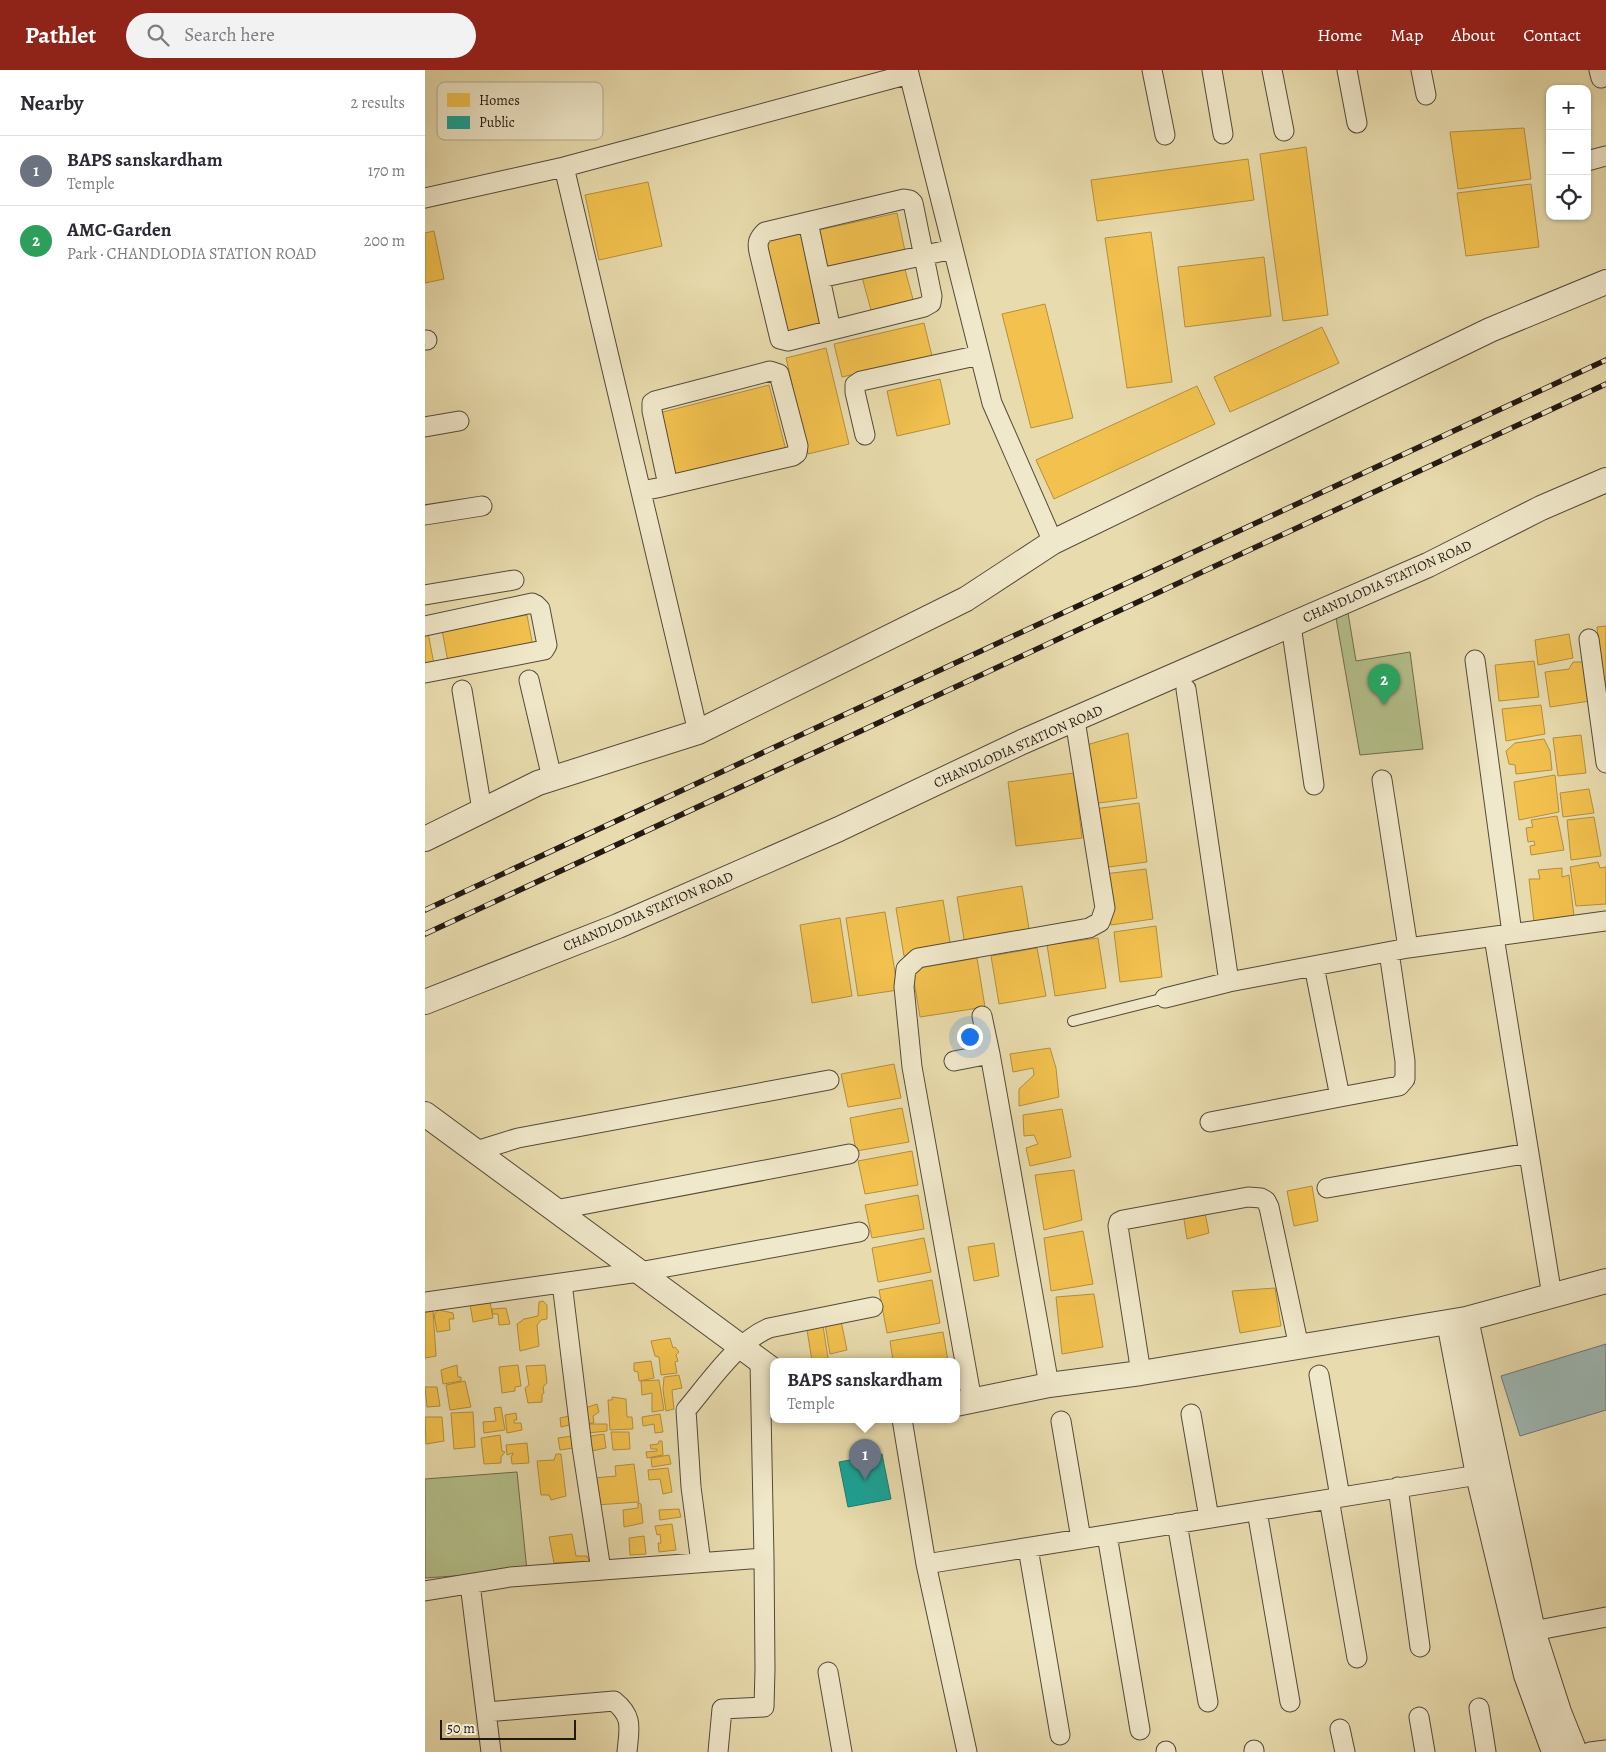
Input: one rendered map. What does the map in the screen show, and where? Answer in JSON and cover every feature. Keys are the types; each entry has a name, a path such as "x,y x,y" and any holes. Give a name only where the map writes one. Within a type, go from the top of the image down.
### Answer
{"street":[{"path":"1152,70 1165,135"},
{"path":"1212,70 1223,134"},
{"path":"1271,70 1284,131"},
{"path":"1347,70 1357,122"},
{"path":"1421,70 1426,95"},
{"path":"425,198 564,167 908,72 992,403 1053,542"},
{"path":"1591,160 1606,156"},
{"path":"564,167 698,732"},
{"path":"904,199 910,200 913,204 924,254 932,296 931,303 924,307 788,341 780,339 757,242 765,232 904,199"},
{"path":"807,222 831,330"},
{"path":"820,278 953,249"},
{"path":"425,839 538,783 698,732 966,599 1053,542 1490,330 1606,282"},
{"path":"865,435 855,385 861,381 980,355"},
{"path":"641,492 793,456 797,453 798,446 779,374 770,371 652,403 668,485"},
{"path":"425,427 459,421"},
{"name":"CHANDLODIA STATION ROAD","path":"425,1002 618,926 839,829 1022,742 1428,565 1541,508 1606,480"},
{"path":"425,515 482,506"},
{"path":"425,595 514,580"},
{"path":"425,626 532,604 540,609 547,645 543,650 425,673"},
{"path":"1291,625 1314,785"},
{"path":"1589,639 1606,763"},
{"path":"1475,660 1503,935 1529,1153 1551,1296"},
{"path":"529,680 552,778"},
{"path":"1186,689 1229,982"},
{"path":"462,690 482,810"},
{"path":"957,1358 912,1067 904,987 906,969 918,958 1089,928 1100,922 1105,908 1075,720"},
{"path":"1382,780 1408,948"},
{"path":"1165,998 1229,982 1408,948 1606,921"},
{"path":"1210,1122 1399,1086 1405,1079 1405,1061 1389,952"},
{"path":"1314,966 1340,1097"},
{"path":"982,1016 1049,1385"},
{"path":"954,1061 990,1054"},
{"path":"476,1152 518,1138 829,1080"},
{"path":"425,1114 767,1366 764,1707 722,1709 718,1752"},
{"path":"1327,1188 1529,1153"},
{"path":"555,1210 849,1154"},
{"path":"1141,1373 1118,1226 1119,1222 1248,1197 1266,1200 1269,1207 1299,1347"},
{"path":"425,1302 639,1272 859,1232"},
{"path":"960,1376 964,1402 1049,1385 1141,1373 1457,1321 1606,1280"},
{"path":"562,1283 582,1447 601,1570"},
{"path":"701,1563 691,1487 686,1410 740,1346 758,1333 769,1328 873,1307"},
{"path":"1457,1321 1478,1475 1526,1675 1554,1752"},
{"path":"1457,1321 1533,1631 1559,1712 1575,1752"},
{"path":"1319,1374 1334,1498 1357,1658"},
{"path":"1191,1414 1209,1518"},
{"path":"1061,1421 1081,1539"},
{"path":"903,1423 926,1564 967,1752"},
{"path":"926,1564 1478,1475"},
{"path":"1398,1487 1420,1647"},
{"path":"1257,1510 1290,1702"},
{"path":"1177,1524 1208,1702"},
{"path":"1107,1535 1140,1730"},
{"path":"1028,1548 1060,1735"},
{"path":"425,1592 510,1577 764,1558"},
{"path":"470,1584 491,1752"},
{"path":"1533,1631 1606,1617"},
{"path":"828,1672 842,1752"},
{"path":"486,1712 614,1701 623,1709 629,1724 627,1752"},
{"path":"1479,1708 1486,1752"},
{"path":"1419,1717 1425,1752"},
{"path":"1341,1729 1345,1752"},
{"path":"1590,1752 1606,1750"}],"lane":[{"path":"1073,1021 1165,998"}],"green space":[{"path":"1348,613 1356,661 1410,652 1423,749 1360,755 1336,618"},
{"path":"517,1472 527,1571 425,1578 425,1479"}],"water":[{"path":"1606,1344 1606,1410 1520,1436 1501,1376"}],"building: Homes":[{"path":"1524,128 1531,179 1458,189 1450,132"},
{"path":"1306,147 1328,315 1283,321 1260,154"},
{"path":"1248,159 1254,200 1097,221 1091,180"},
{"path":"648,182 662,246 599,260 585,195"},
{"path":"1531,184 1539,247 1466,256 1457,193"},
{"path":"897,213 905,251 822,268 814,231"},
{"path":"434,231 444,279 425,283 425,233"},
{"path":"803,231 826,327 785,336 762,241"},
{"path":"1151,232 1172,382 1127,388 1105,238"},
{"path":"1264,257 1271,316 1185,327 1178,267"},
{"path":"904,266 914,303 872,314 862,277"},
{"path":"1045,304 1073,418 1031,428 1002,314"},
{"path":"924,323 932,356 842,377 834,344"},
{"path":"1322,327 1339,363 1230,412 1214,377"},
{"path":"826,348 849,444 808,454 786,358"},
{"path":"940,379 950,424 897,436 887,391"},
{"path":"769,385 786,450 673,475 659,413"},
{"path":"1197,386 1215,424 1054,499 1036,460"},
{"path":"527,615 534,652 449,667 442,630"},
{"path":"1606,626 1606,684 1602,685 1597,627"},
{"path":"425,633 428,633 435,669 425,671"},
{"path":"1569,634 1573,658 1538,665 1535,640"},
{"path":"1534,661 1539,697 1499,701 1495,665"},
{"path":"1573,662 1585,662 1590,701 1550,707 1545,672 1569,669"},
{"path":"1541,705 1545,734 1506,741 1502,709"},
{"path":"1128,733 1137,798 1091,804 1083,746"},
{"path":"1581,735 1586,773 1558,776 1553,738"},
{"path":"1544,739 1550,751 1552,770 1516,774 1515,765 1509,764 1506,751 1515,743"},
{"path":"1074,773 1082,838 1016,846 1008,782"},
{"path":"1555,775 1559,812 1519,820 1514,782"},
{"path":"1589,789 1594,813 1563,817 1560,793"},
{"path":"1139,803 1147,862 1101,868 1094,809"},
{"path":"1557,816 1564,850 1531,855 1530,846 1535,845 1534,841 1528,842 1526,828 1533,827 1531,820"},
{"path":"1594,817 1601,856 1571,860 1567,820"},
{"path":"1598,862 1600,868 1606,867 1606,904 1576,906 1570,867"},
{"path":"1562,868 1562,877 1569,875 1574,916 1534,922 1529,879 1540,879 1538,870"},
{"path":"1146,869 1153,919 1111,925 1104,874"},
{"path":"1022,886 1030,935 965,945 957,897"},
{"path":"943,900 951,948 904,956 896,908"},
{"path":"885,912 898,990 858,996 846,918"},
{"path":"840,918 852,996 812,1003 800,925"},
{"path":"1156,926 1162,977 1120,982 1114,932"},
{"path":"1098,938 1106,988 1055,996 1047,945"},
{"path":"1037,948 1046,996 999,1004 991,956"},
{"path":"977,958 985,1007 920,1017 912,969"},
{"path":"1050,1048 1056,1068 1059,1097 1019,1106 1019,1089 1034,1075 1033,1068 1013,1072 1010,1054"},
{"path":"894,1064 901,1098 848,1107 841,1074"},
{"path":"902,1108 909,1142 856,1151 850,1118"},
{"path":"1062,1109 1071,1157 1030,1166 1026,1148 1038,1144 1034,1135 1024,1136 1023,1115"},
{"path":"912,1151 918,1185 865,1194 858,1161"},
{"path":"1074,1170 1082,1220 1044,1230 1035,1175"},
{"path":"1312,1186 1318,1221 1294,1226 1287,1191"},
{"path":"918,1195 924,1229 872,1238 865,1205"},
{"path":"1204,1208 1209,1233 1187,1239 1183,1213"},
{"path":"1083,1231 1093,1284 1051,1291 1044,1238"},
{"path":"924,1238 931,1272 878,1282 872,1248"},
{"path":"994,1243 999,1276 974,1281 968,1247"},
{"path":"932,1280 940,1323 887,1333 879,1290"},
{"path":"1275,1288 1281,1326 1240,1333 1232,1291"},
{"path":"1094,1294 1103,1347 1062,1354 1056,1297"},
{"path":"489,1296 493,1318 473,1322 469,1298"},
{"path":"543,1301 547,1305 547,1319 541,1320 537,1325 539,1346 520,1351 517,1324 524,1319 538,1316 539,1302"},
{"path":"506,1308 510,1324 499,1325 498,1314 493,1314 492,1309"},
{"path":"439,1310 453,1313 454,1319 449,1319 450,1330 437,1332 434,1314"},
{"path":"433,1311 436,1356 425,1358 425,1312"},
{"path":"841,1321 847,1350 830,1354 825,1324"},
{"path":"823,1326 828,1358 812,1358 807,1330"},
{"path":"943,1332 947,1358 893,1358 890,1341"},
{"path":"670,1338 673,1348 675,1347 679,1352 676,1355 678,1361 675,1362 677,1373 661,1375 659,1357 655,1356 651,1341"},
{"path":"651,1361 654,1378 639,1381 638,1372 634,1371 634,1363"},
{"path":"457,1365 458,1377 461,1377 461,1381 443,1384 441,1370"},
{"path":"518,1365 521,1386 515,1387 515,1391 502,1393 499,1367"},
{"path":"545,1365 547,1383 543,1387 542,1402 528,1403 525,1388 529,1385 526,1366"},
{"path":"679,1375 682,1388 672,1390 674,1409 666,1411 663,1390 664,1377"},
{"path":"659,1380 664,1410 652,1412 652,1393 642,1395 641,1381"},
{"path":"465,1381 471,1407 450,1410 446,1385"},
{"path":"425,1387 437,1387 440,1406 427,1407"},
{"path":"612,1397 626,1399 627,1417 632,1417 633,1429 610,1430 608,1400 612,1400"},
{"path":"569,1403 578,1423 561,1427 560,1418 569,1416"},
{"path":"597,1404 599,1412 593,1416 594,1423 583,1424 582,1409"},
{"path":"501,1407 505,1430 484,1433 483,1422 496,1421 494,1408"},
{"path":"473,1412 475,1447 454,1449 451,1413"},
{"path":"516,1413 517,1420 514,1420 514,1423 521,1423 522,1430 507,1433 505,1415"},
{"path":"660,1414 663,1432 655,1433 654,1424 643,1426 642,1417"},
{"path":"425,1417 442,1417 444,1441 426,1444"},
{"path":"587,1424 607,1424 607,1431 588,1433"},
{"path":"611,1432 629,1432 630,1449 613,1450"},
{"path":"604,1434 606,1448 587,1452 585,1437"},
{"path":"500,1435 502,1451 505,1452 501,1457 501,1463 484,1464 481,1438"},
{"path":"572,1436 573,1448 560,1450 558,1438"},
{"path":"659,1441 662,1441 663,1455 647,1458 646,1452 657,1451 657,1449 651,1449 650,1445 658,1444"},
{"path":"527,1443 529,1463 512,1464 511,1456 513,1453 507,1455 506,1445"},
{"path":"556,1454 561,1454 566,1496 551,1500 549,1495 541,1495 537,1461 554,1460"},
{"path":"669,1455 671,1464 652,1467 651,1458"},
{"path":"634,1464 639,1502 596,1505 594,1478 616,1476 615,1466"},
{"path":"668,1468 672,1492 663,1494 660,1479 649,1480 648,1470"},
{"path":"638,1503 641,1504 643,1523 624,1527 623,1510 638,1508"},
{"path":"679,1509 681,1517 660,1520 659,1510"},
{"path":"672,1524 676,1550 659,1552 660,1534 657,1535 655,1526"},
{"path":"572,1534 576,1556 587,1556 590,1564 576,1566 575,1562 554,1563 549,1537"},
{"path":"644,1536 646,1554 630,1555 629,1538"}],"building: Public":[{"path":"882,1454 891,1499 848,1507 839,1462"}],"railway":[{"path":"425,910 1606,360"},
{"path":"425,934 1606,384"}],"place":[{"name":"AMC-Garden","path":"1384,705"},
{"name":"BAPS sanskardham","path":"865,1480"}]}
